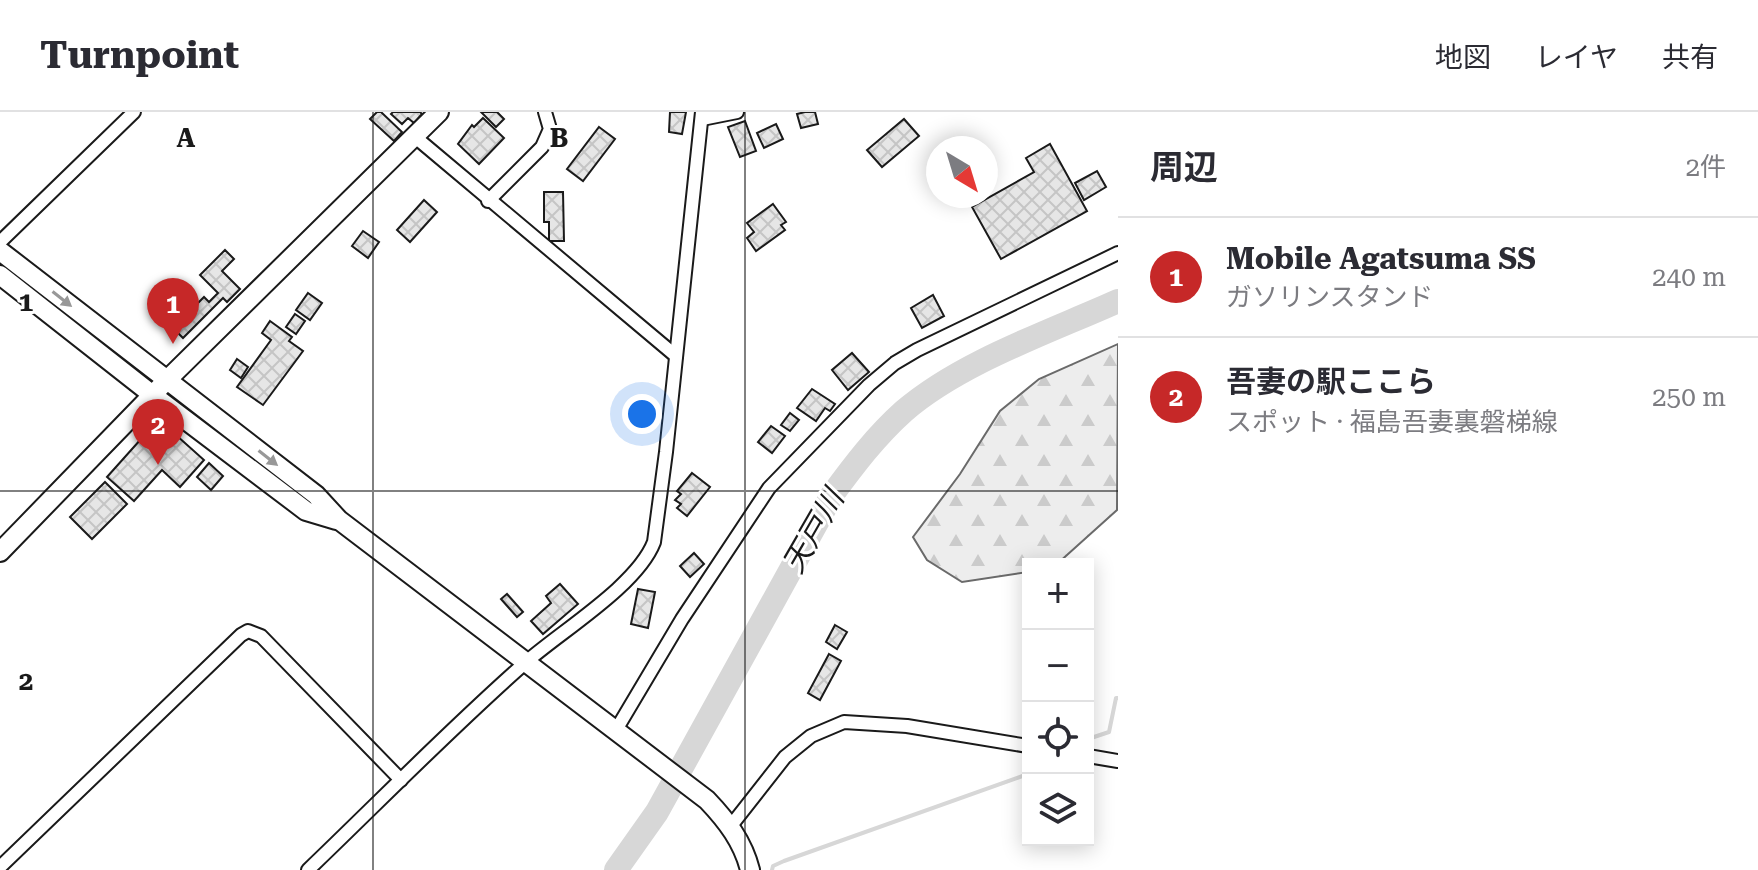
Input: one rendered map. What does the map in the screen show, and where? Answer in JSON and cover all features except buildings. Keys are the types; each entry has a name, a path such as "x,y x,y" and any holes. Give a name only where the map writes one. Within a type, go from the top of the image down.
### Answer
{"main road":[{"path":"0,552 167,380 439,112"},
{"path":"0,251 316,495 339,520 707,800 738,838 750,870"},
{"path":"0,275 306,511 339,520"}],"street":[{"path":"0,242 134,112"},
{"path":"488,201 542,147 550,129 545,112"},
{"path":"308,870 526,662 616,589 650,553 663,478 702,116 737,112"},
{"path":"414,136 676,356"},
{"path":"622,734 682,619 769,488 869,385 895,363 917,350 1118,253"},
{"path":"0,867 248,631 261,636 401,780"},
{"path":"730,827 785,757 811,736 844,722 893,724 1022,745"},
{"path":"1094,757 1118,761"}],"green space":[{"path":"1118,344 1117,510 1064,558 1022,558 1022,573 962,582 927,560 913,537 960,474 1000,411 1039,379"}],"waterway":[{"name":"天戸川","path":"616,870 657,812 832,495 875,441 904,411 952,378 1006,349 1118,301"},
{"path":"1094,737 1109,732 1118,698"},
{"path":"772,870 773,866 784,861 1022,776"}],"place":[{"name":"Mobile Agatsuma SS","path":"173,344"},
{"name":"吾妻の駅ここら","path":"158,465"}]}
